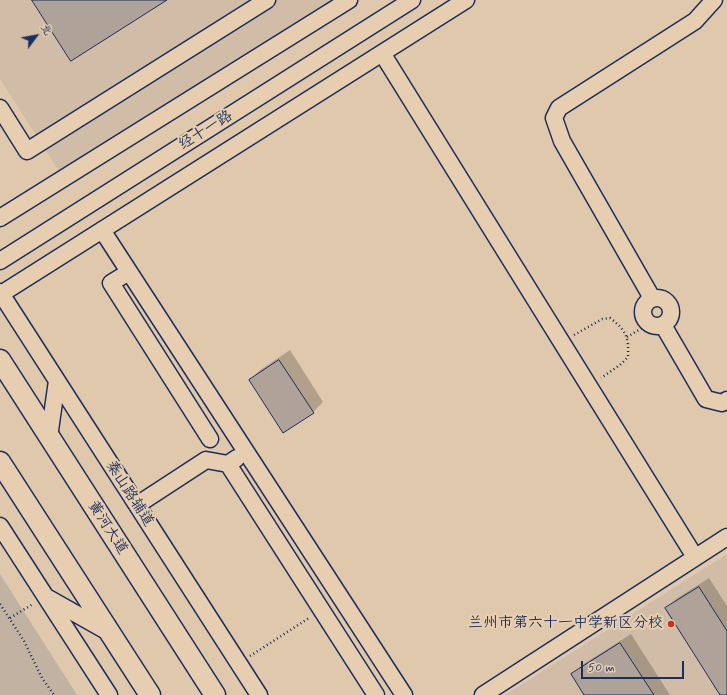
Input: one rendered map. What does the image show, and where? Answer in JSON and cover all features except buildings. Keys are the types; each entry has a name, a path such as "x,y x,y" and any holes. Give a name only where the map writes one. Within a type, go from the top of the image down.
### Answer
{"main road":[{"name":"黄河大道","path":"0,360 215,695"},
{"path":"0,462 150,695"}],"street":[{"path":"0,108 27,152 267,0"},
{"name":"经十一路","path":"0,261 412,0"},
{"path":"0,293 466,0"},
{"path":"652,298 562,141 554,118 559,108 695,21 714,0"},
{"path":"0,218 346,1"},
{"path":"382,52 695,557"},
{"path":"102,230 404,695"},
{"path":"129,272 111,283 210,439 206,460"},
{"name":"秦山路辅道","path":"0,293 259,695"},
{"path":"656,325 667,323 670,319 670,304 662,298 652,298 645,304 643,308 644,317 656,325 706,399 722,403 727,400"},
{"path":"49,437 57,381"},
{"path":"210,439 229,426"},
{"path":"137,505 206,460 228,464 246,452"},
{"path":"228,464 376,695"},
{"path":"0,526 109,695"},
{"path":"483,695 727,537"},
{"path":"45,596 111,634"}],"path":[{"path":"562,342 602,319 610,318 622,328 629,342 628,357 620,365 589,386"},
{"path":"627,337 656,325"},
{"path":"10,618 45,596"},
{"path":"0,604 24,641 42,678 54,695"},
{"path":"238,663 322,610"}],"shaded area":[{"path":"0,0 333,0 335,2 62,176 0,79"},
{"name":"兰州市第六十一中学新区分校","path":"727,554 727,695 505,695"},
{"path":"0,574 77,695 0,695"}],"place":[{"name":"兰州市第六十一中学新区分校","path":"671,624"}]}
